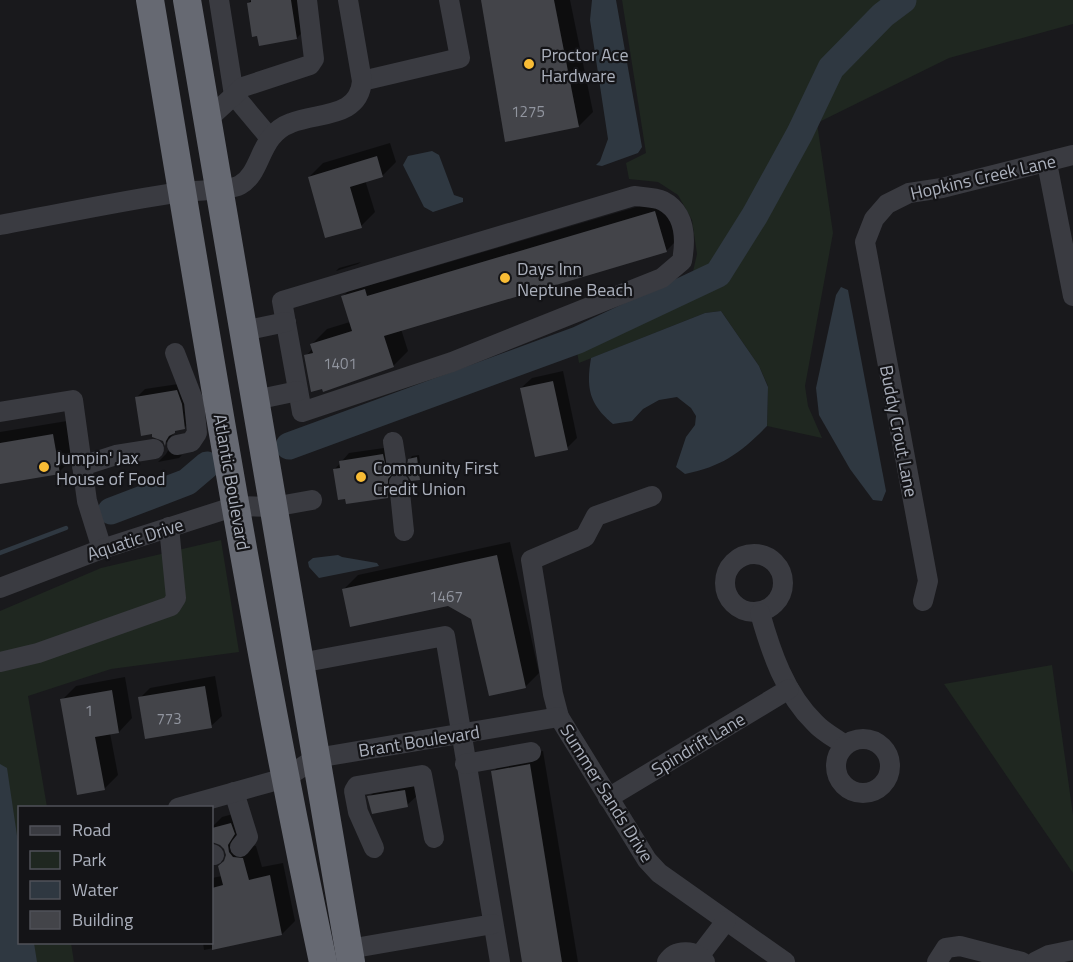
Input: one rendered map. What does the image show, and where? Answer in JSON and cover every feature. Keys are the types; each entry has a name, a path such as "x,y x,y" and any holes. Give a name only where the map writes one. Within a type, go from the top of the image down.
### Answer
{"highway":[{"name":"Atlantic Boulevard","path":"150,0 236,506 285,778 323,962"},
{"name":"Atlantic Boulevard","path":"187,0 350,956"}],"street":[{"path":"219,0 234,95 269,137"},
{"path":"207,120 243,87 310,65 314,59 307,0"},
{"path":"0,225 182,192 238,186 249,177 269,137 289,123 349,108 361,93 362,81 348,0"},
{"path":"362,81 460,58 449,0"},
{"name":"Hopkins Creek Lane","path":"867,261 865,242 874,219 886,204 909,193 942,188 1073,155"},
{"path":"1047,163 1073,296"},
{"path":"634,196 662,200 680,217 685,243 682,261 662,278 452,362 302,412 286,322 282,301 634,196"},
{"name":"Buddy Crout Lane","path":"867,261 928,581 923,601"},
{"path":"243,331 286,322"},
{"path":"175,353 194,402 197,432 191,442 177,445"},
{"path":"255,400 298,391"},
{"path":"0,412 73,400 87,501 102,549"},
{"path":"82,466 116,455 154,448"},
{"path":"399,483 404,531"},
{"name":"Summer Sands Drive","path":"652,496 596,516 585,537 531,560 553,694 559,717 647,860 659,873 785,962"},
{"name":"Aquatic Drive","path":"0,588 102,549 236,506 273,507 312,500"},
{"path":"0,662 38,653 171,606 176,597 169,527"},
{"path":"760,612 771,652 789,689 815,723 845,745"},
{"path":"300,663 445,636 500,962"},
{"name":"Spindrift Lane","path":"608,798 789,689"},
{"name":"Brant Boulevard","path":"186,806 285,778 315,758 559,717"},
{"path":"465,764 531,752"},
{"path":"374,848 358,812 354,790 357,786 422,775 434,838"},
{"path":"234,792 248,837 240,848"},
{"path":"667,962 670,957 684,951 703,959 726,921"},
{"path":"350,956 493,924"},
{"path":"937,962 946,948 960,946 1022,962"},
{"path":"1035,962 1073,950"}],"green space":[{"path":"622,0 1073,0 1073,24 949,58 817,123 833,233 805,386 808,406 822,438 767,426 768,386 759,366 721,311 705,313 579,363 574,335 691,280 697,254 692,220 678,195 658,182 629,179 626,163 646,153"},
{"path":"221,540 239,652 111,669 28,696 47,806 18,806 18,944 71,944 74,962 0,962 0,611 101,568"},
{"path":"1052,665 1073,815 1073,873 944,684"}],"water":[{"path":"592,0 616,0 642,147 638,153 602,166 596,165 600,161 608,139 590,20"},
{"path":"432,151 439,155 454,195 463,198 463,202 433,212 424,207 403,165 408,156"},
{"path":"841,287 848,290 886,491 882,501 873,500 850,469 819,415 816,388 836,295"},
{"path":"721,311 759,366 768,387 767,426 740,451 721,463 685,474 676,467 686,437 695,425 696,416 691,408 677,397 659,400 643,409 632,421 613,424 605,417 591,395 589,378 591,358 705,313"},
{"path":"338,555 377,563 379,566 319,578 309,567 308,562 313,558"},
{"path":"0,764 7,768 18,842 18,944 34,944 37,962 0,962"}],"building":[{"path":"251,0 291,0 297,39 259,46 257,36 252,37 247,3"},
{"name":"Proctor Ace Hardware","path":"481,0 554,0 579,127 505,142"},
{"path":"377,156 383,177 350,187 362,228 325,238 308,177"},
{"name":"Days Inn Neptune Beach","path":"655,211 667,252 384,336 394,367 323,392 322,389 311,392 304,355 313,353 310,344 352,331 341,296 365,289 367,296"},
{"path":"553,381 568,450 535,457 520,388"},
{"path":"177,390 182,404 185,429 175,431 169,436 165,446 163,441 152,437 152,434 141,436 135,397"},
{"path":"53,434 60,474 0,484 0,443"},
{"name":"Community First Credit Union","path":"383,454 386,468 394,472 388,479 388,498 346,504 345,499 338,500 333,469 340,468 339,461"},
{"path":"417,457 420,480 411,481 401,472 407,466 408,459"},
{"path":"497,555 526,688 489,696 471,619 448,606 350,627 342,589"},
{"path":"205,686 212,728 145,739 138,697"},
{"path":"112,690 119,733 95,737 105,790 77,795 60,699"},
{"path":"530,764 562,962 522,962 491,771"},
{"path":"405,790 408,807 372,814 367,796"},
{"path":"231,823 235,834 228,845 229,852 233,857 243,858 249,880 270,875 282,935 212,950 213,888 223,885 218,866 224,861 226,855 220,845 213,842 213,828"}],"waterway":[{"path":"289,446 578,340 718,274 755,215 800,133 831,68 883,15 903,0"},
{"path":"111,511 187,482 207,465"},
{"path":"0,553 66,528"}],"place":[{"name":"Proctor Ace Hardware","path":"529,64"},
{"name":"Days Inn Neptune Beach","path":"505,278"},
{"name":"Jumpin' Jax House of Food","path":"44,467"},
{"name":"Community First Credit Union","path":"361,477"}]}
